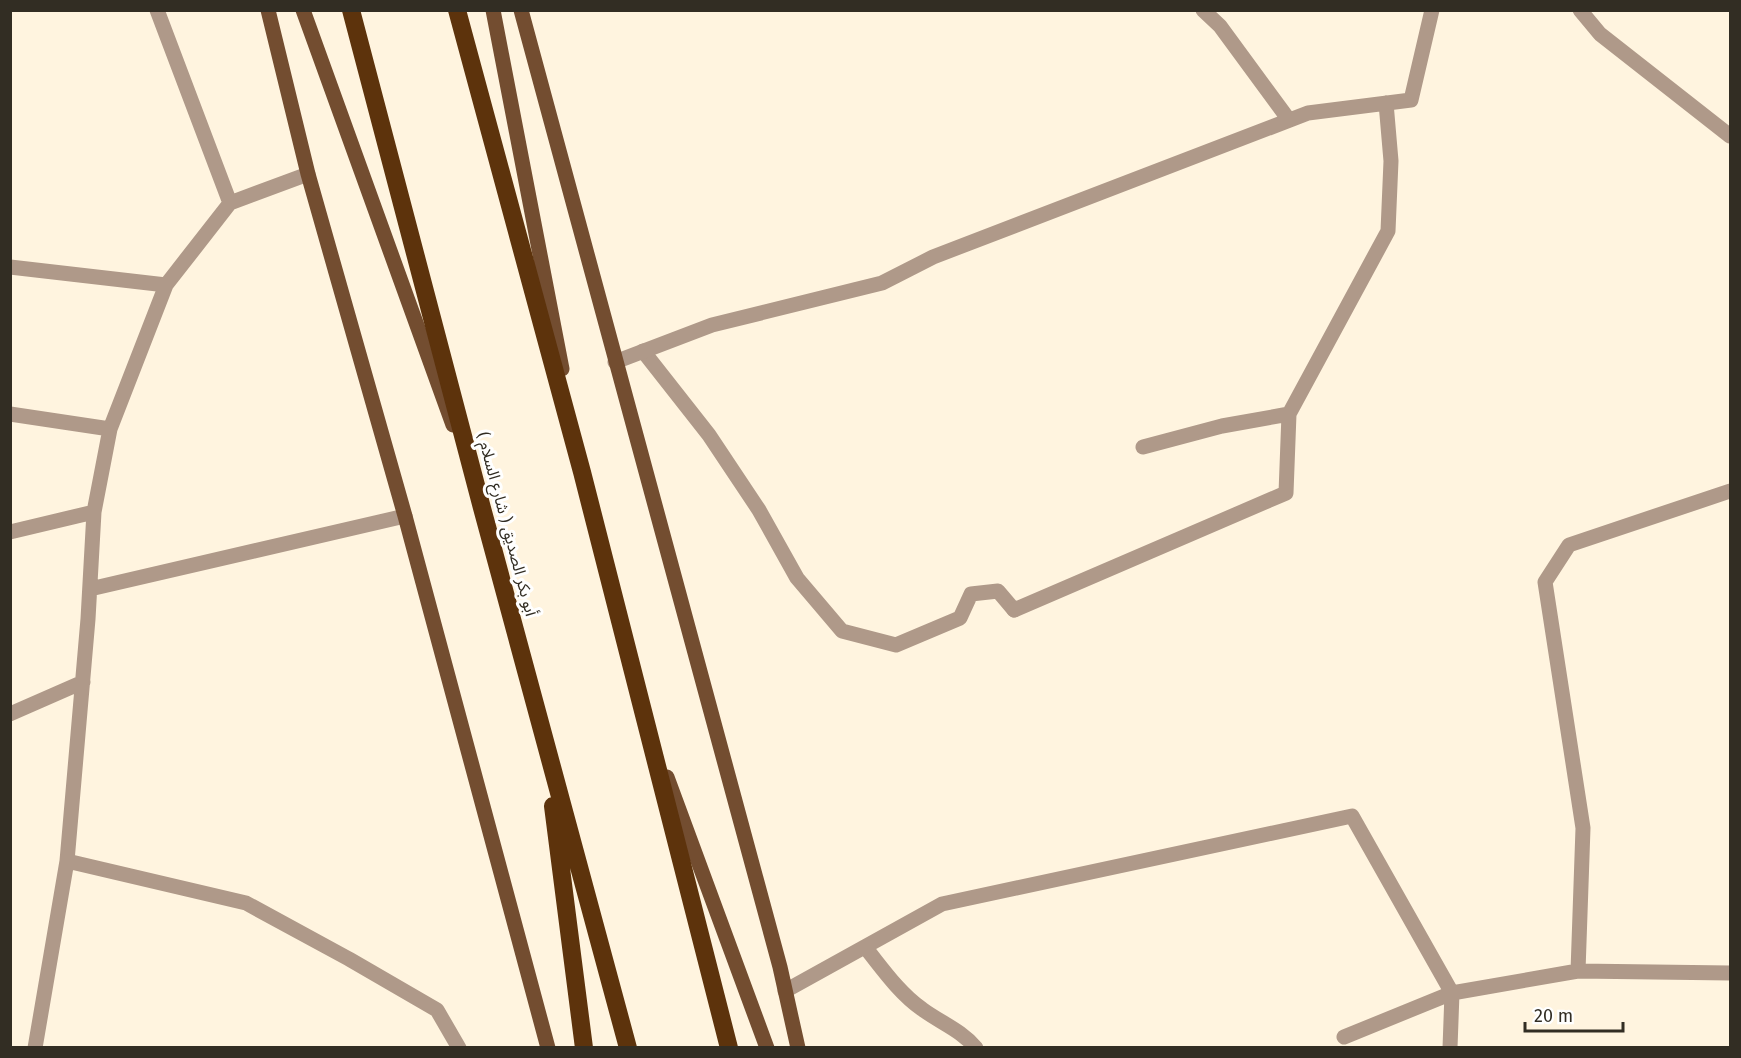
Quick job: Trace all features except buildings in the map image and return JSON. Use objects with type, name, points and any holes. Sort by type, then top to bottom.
[{"type":"highway","name":"( شارع السلام ) أبو بكر الصديق","points":[[351,10],[482,508],[628,1047]]},
{"type":"highway","points":[[457,10],[582,472],[729,1047]]},
{"type":"highway","points":[[544,739],[584,1047]]},
{"type":"main road","points":[[268,10],[308,174],[405,516],[548,1047]]},
{"type":"main road","points":[[303,10],[482,508]]},
{"type":"main road","points":[[493,10],[582,472]]},
{"type":"main road","points":[[521,10],[785,991],[798,1047]]},
{"type":"main road","points":[[644,714],[767,1047]]},
{"type":"street","points":[[157,10],[230,203]]},
{"type":"street","points":[[1203,10],[1220,26],[1289,120]]},
{"type":"street","points":[[615,362],[712,325],[882,283],[933,257],[1308,112],[1411,100],[1432,10]]},
{"type":"street","points":[[1580,10],[1600,34],[1731,136]]},
{"type":"street","points":[[643,351],[709,435],[759,510],[797,578],[842,631],[896,645],[960,618],[971,594],[998,591],[1014,610],[1286,492],[1289,414],[1388,231],[1391,161],[1386,103]]},
{"type":"street","points":[[35,1047],[67,861],[83,682],[94,512],[110,429],[166,285],[230,203],[308,174]]},
{"type":"street","points":[[10,267],[166,285]]},
{"type":"street","points":[[10,414],[110,429]]},
{"type":"street","points":[[1143,447],[1222,426],[1289,414]]},
{"type":"street","points":[[1578,971],[1583,828],[1545,582],[1569,545],[1731,491]]},
{"type":"street","points":[[10,532],[94,512]]},
{"type":"street","points":[[90,589],[405,516]]},
{"type":"street","points":[[10,714],[83,682]]},
{"type":"street","points":[[785,991],[942,904],[1352,816],[1452,993],[1450,1047]]},
{"type":"street","points":[[67,861],[246,903],[437,1010],[459,1047]]},
{"type":"street","points":[[865,947],[899,988],[921,1009],[956,1030],[976,1047]]},
{"type":"street","points":[[1344,1037],[1452,993],[1578,971],[1731,973]]}]
